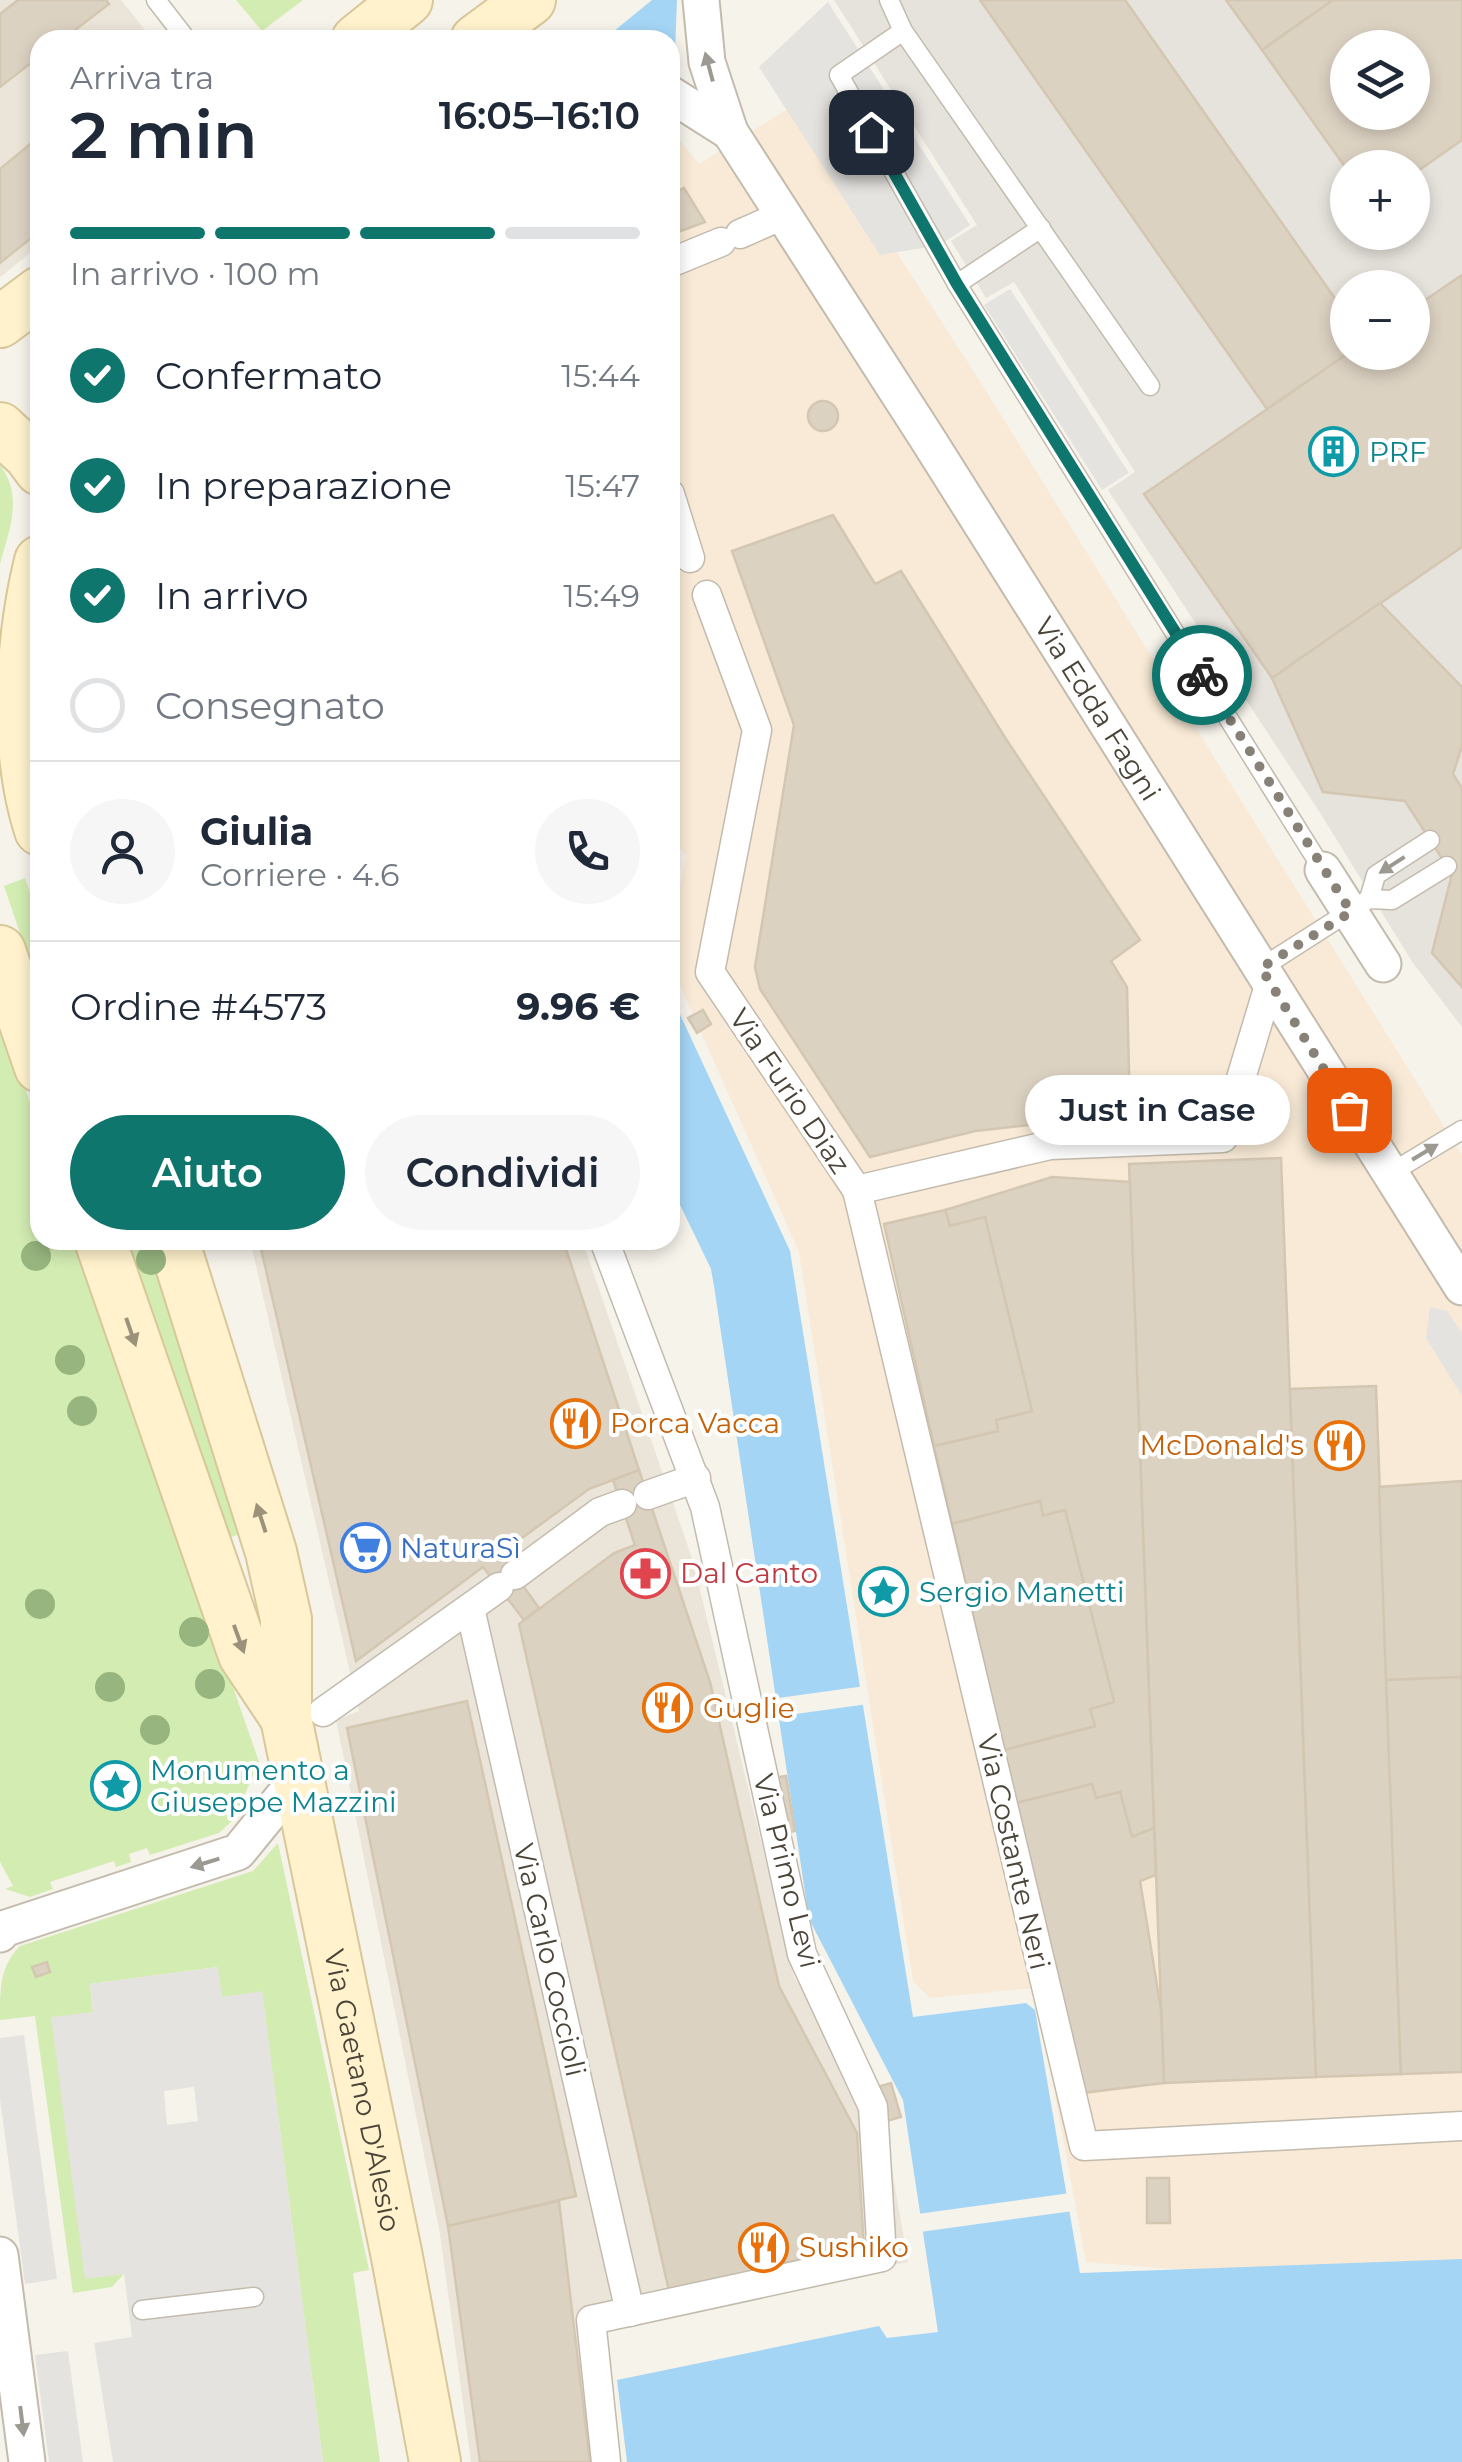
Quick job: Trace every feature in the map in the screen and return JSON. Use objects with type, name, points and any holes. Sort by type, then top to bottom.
[{"type":"main road","points":[[368,30],[406,0]]},
{"type":"main road","points":[[490,30],[530,0]]},
{"type":"main road","points":[[0,322],[30,300]]},
{"type":"main road","points":[[0,428],[30,456]]},
{"type":"main road","points":[[30,623],[22,673],[22,742],[30,791]]},
{"type":"main road","points":[[0,951],[30,1038]]},
{"type":"main road","name":"Via Gaetano D'Alesio","points":[[103,1250],[244,1655],[304,1714]]},
{"type":"main road","name":"Via Gaetano D'Alesio","points":[[176,1250],[271,1552],[286,1620],[304,1714],[300,1776],[398,2257],[435,2462]]},
{"type":"street","name":"Via Edda Fagni","points":[[700,0],[707,62],[730,132],[1462,1286]]},
{"type":"street","name":"Via Edda Fagni","points":[[680,100],[730,132]]},
{"type":"street","points":[[680,259],[783,216]]},
{"type":"street","points":[[680,526],[690,558]]},
{"type":"street","name":"Via Furio Diaz","points":[[706,596],[757,730],[710,972],[857,1190],[1050,1145],[1224,1138],[1266,975]]},
{"type":"street","points":[[1324,870],[1360,905],[1383,964]]},
{"type":"street","name":"Via Costante Neri","points":[[857,1190],[1084,2146],[1462,2126]]},
{"type":"street","name":"Via Primo Levi","points":[[608,1250],[696,1478],[802,1954],[872,2107],[882,2257],[630,2312]]},
{"type":"street","points":[[304,1714],[470,1608],[600,1512],[696,1478]]},
{"type":"street","name":"Via Carlo Coccioli","points":[[470,1608],[630,2312]]},
{"type":"street","points":[[1,1928],[238,1852],[300,1776]]},
{"type":"street","points":[[0,2255],[6,2351],[27,2462]]},
{"type":"street","points":[[606,2462],[590,2320],[630,2312]]},
{"type":"lane","points":[[156,0],[179,30]]},
{"type":"lane","points":[[889,0],[903,32],[1150,386]]},
{"type":"lane","points":[[903,32],[839,75],[957,284],[1324,870]]},
{"type":"lane","points":[[957,284],[1041,228]]},
{"type":"lane","points":[[1266,975],[1360,905],[1376,875],[1430,840]]},
{"type":"lane","points":[[1360,905],[1392,900],[1446,866]]},
{"type":"lane","points":[[1388,1174],[1462,1130]]},
{"type":"lane","points":[[142,2310],[254,2297]]},
{"type":"shaded area","points":[[0,0],[121,0],[145,30],[30,30],[30,253],[0,277]]},
{"type":"shaded area","points":[[834,0],[1462,0],[1462,1027],[1413,963],[1317,808],[1108,490],[1135,472],[1014,282],[986,298],[951,241],[977,225]]},
{"type":"shaded area","points":[[828,2],[970,225],[940,245],[880,255],[759,67]]},
{"type":"shaded area","points":[[799,102],[978,378],[1462,1155],[1462,2259],[1186,2270],[1086,2262],[1035,1988],[930,1998],[913,1981],[799,1252],[680,985],[680,886],[686,856],[680,848],[680,140],[699,164]]},
{"type":"shaded area","points":[[1010,289],[1129,473],[1102,490],[984,305]]},
{"type":"shaded area","points":[[252,1250],[585,1250],[693,1561],[794,1977],[881,2107],[908,2262],[587,2333],[598,2462],[471,2462],[440,2234],[336,1720],[359,1711]]},
{"type":"shaded area","points":[[1430,1307],[1447,1311],[1462,1333],[1462,1396],[1426,1338]]},
{"type":"shaded area","points":[[218,1967],[222,1997],[262,1991],[323,2462],[113,2462],[94,2343],[132,2337],[124,2274],[85,2279],[51,2017],[93,2012],[90,1984]],"holes":[[[194,2087],[198,2121],[167,2125],[164,2091]]]},
{"type":"shaded area","points":[[24,2035],[57,2279],[25,2284],[0,2099],[0,2038]]},
{"type":"shaded area","points":[[68,2351],[83,2462],[49,2462],[35,2355]]},
{"type":"green space","points":[[236,0],[303,0],[263,30]]},
{"type":"green space","points":[[0,465],[13,501],[0,564]]},
{"type":"green space","points":[[25,878],[30,893],[30,963],[4,886]]},
{"type":"green space","points":[[0,1015],[30,1102],[30,1250],[81,1250],[259,1762],[234,1819],[219,1833],[150,1855],[147,1848],[129,1854],[131,1862],[116,1867],[114,1861],[50,1882],[53,1889],[30,1897],[5,1889],[13,1886],[0,1862]]},
{"type":"green space","points":[[130,1250],[154,1250],[248,1531],[231,1537]]},
{"type":"green space","points":[[278,1843],[369,2270],[353,2273],[380,2462],[323,2462],[262,1992],[222,1997],[217,1967],[90,1984],[93,2012],[86,2278],[124,2274],[112,2287],[73,2293],[35,2016],[0,2020],[2,1978],[8,1961],[20,1946],[253,1871]]},
{"type":"water","points":[[652,0],[677,0],[676,30],[615,30]]},
{"type":"water","points":[[680,1014],[790,1251],[913,2017],[1026,2003],[1035,2010],[1080,2273],[1462,2259],[1462,2462],[627,2462],[617,2380],[879,2326],[887,2338],[938,2332],[903,2100],[809,1919],[711,1269],[680,1205]]},
{"type":"pier","points":[[865,1686],[868,1704],[774,1717],[771,1699]]},
{"type":"pier","points":[[1070,2193],[1073,2211],[920,2232],[917,2214]]},
{"type":"building","points":[[18,0],[106,0],[109,4],[75,30],[30,30],[30,64],[0,87],[0,14]]},
{"type":"building","points":[[980,0],[1125,0],[1330,291],[1330,366],[1267,409]]},
{"type":"building","points":[[1226,0],[1333,0],[1262,50]]},
{"type":"building","points":[[1333,0],[1462,0],[1462,140],[1430,162],[1430,150],[1333,150],[1262,50]]},
{"type":"building","points":[[30,144],[30,239],[0,263],[0,169]]},
{"type":"building","points":[[684,188],[705,222],[681,231],[680,229],[680,190]]},
{"type":"building","name":"PRF","points":[[1462,275],[1462,547],[1272,678],[1144,494],[1330,366],[1330,370],[1430,370],[1430,297]]},
{"type":"building","points":[[823,401],[834,405],[838,416],[834,427],[823,431],[812,427],[808,416],[812,405]]},
{"type":"building","points":[[833,515],[875,584],[901,571],[1006,739],[1140,940],[1111,961],[1127,987],[1130,1114],[975,1131],[870,1157],[760,989],[755,967],[794,725],[732,551]]},
{"type":"building","points":[[1380,603],[1462,687],[1462,746],[1453,774],[1462,788],[1462,987],[1432,953],[1452,874],[1405,801],[1323,792],[1272,678]]},
{"type":"building","points":[[703,1010],[711,1024],[697,1033],[688,1018]]},
{"type":"building","points":[[1281,1158],[1316,2077],[1164,2083],[1129,1164]]},
{"type":"building","points":[[1052,1177],[1130,1182],[1154,1828],[1132,1837],[1120,1792],[1096,1798],[1092,1784],[1016,1803],[1004,1750],[1095,1726],[1090,1709],[1114,1702],[1065,1510],[1043,1516],[1040,1501],[952,1524],[934,1446],[998,1431],[996,1420],[1032,1411],[985,1217],[950,1226],[945,1210]]},
{"type":"building","points":[[945,1210],[950,1226],[985,1217],[1032,1411],[996,1420],[998,1431],[934,1446],[884,1224]]},
{"type":"building","points":[[261,1250],[566,1250],[639,1470],[589,1489],[500,1554],[539,1608],[524,1620],[483,1567],[356,1661]]},
{"type":"building","points":[[1376,1386],[1401,2074],[1316,2077],[1290,1389]]},
{"type":"building","points":[[639,1470],[710,1682],[779,1986],[857,2133],[864,2249],[671,2300],[519,1624],[614,1553],[635,1545],[613,1480]]},
{"type":"building","points":[[1462,1481],[1462,1677],[1386,1680],[1379,1487]]},
{"type":"building","points":[[1040,1501],[1043,1516],[1065,1510],[1114,1702],[1090,1709],[1095,1726],[1004,1750],[952,1524]]},
{"type":"building","points":[[1462,1677],[1462,2072],[1401,2074],[1386,1680]]},
{"type":"building","points":[[467,1701],[576,2196],[448,2226],[347,1728]]},
{"type":"building","points":[[786,1776],[795,1831],[781,1833],[772,1778]]},
{"type":"building","points":[[1092,1784],[1096,1798],[1120,1792],[1132,1837],[1154,1828],[1156,1875],[1140,1881],[1161,2010],[1164,2083],[1082,2093],[1016,1803]]},
{"type":"building","points":[[47,1962],[50,1972],[36,1977],[32,1967]]},
{"type":"building","points":[[891,2083],[901,2117],[887,2121],[877,2087]]},
{"type":"building","points":[[1147,2178],[1169,2178],[1170,2223],[1147,2223]]},
{"type":"building","points":[[559,2201],[590,2462],[480,2462],[448,2226]]},
{"type":"way so far","points":[[1202,675],[1351,912],[1261,968],[1349,1110]]},
{"type":"place","name":"PRF","points":[[1334,452]]},
{"type":"place","name":"Just in Case","points":[[1349,1110]]},
{"type":"place","name":"Porca Vacca","points":[[575,1423]]},
{"type":"place","name":"McDonald's","points":[[1339,1445]]},
{"type":"place","name":"NaturaSì","points":[[365,1548]]},
{"type":"place","name":"Dal Canto","points":[[645,1573]]},
{"type":"place","name":"Sergio Manetti","points":[[884,1592]]},
{"type":"place","name":"Guglie","points":[[668,1708]]},
{"type":"place","name":"Monumento a Giuseppe Mazzini","points":[[115,1786]]},
{"type":"place","name":"Sushiko","points":[[764,2247]]},
{"type":"route","points":[[871,132],[957,284],[1202,675]]}]
